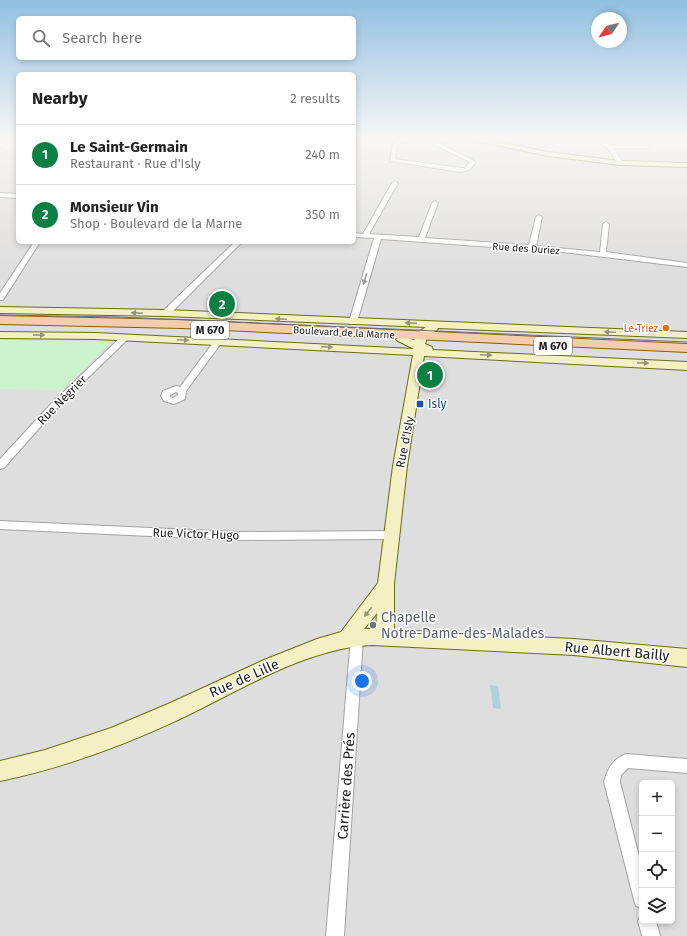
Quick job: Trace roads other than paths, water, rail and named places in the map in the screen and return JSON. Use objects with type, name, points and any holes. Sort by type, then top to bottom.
[{"type":"main road","name":"Boulevard de la Marne","points":[[0,310],[166,314],[436,324],[685,339]]},
{"type":"main road","name":"Boulevard de la Marne","points":[[0,320],[182,324],[420,344],[685,339]]},
{"type":"main road","name":"Boulevard de la Marne","points":[[0,324],[96,326],[402,339],[466,354],[687,366]]},
{"type":"main road","points":[[420,344],[428,330],[438,327],[478,327]]},
{"type":"main road","name":"Boulevard de la Marne","points":[[0,334],[218,342],[420,344],[687,352]]},
{"type":"main road","name":"Rue d'Isly","points":[[386,638],[386,584],[400,466],[412,402],[420,344]]},
{"type":"main road","points":[[671,364],[687,362]]},
{"type":"main road","name":"Rue d'Isly","points":[[352,638],[386,584]]},
{"type":"main road","name":"Rue de Lille","points":[[0,771],[42,762],[106,740],[153,721],[267,667],[308,650],[352,638],[386,638],[498,644]]},
{"type":"main road","name":"Rue Albert Bailly","points":[[498,644],[574,647],[687,658]]},
{"type":"street","points":[[365,236],[395,183]]},
{"type":"street","points":[[0,195],[16,196]]},
{"type":"street","points":[[421,240],[435,203]]},
{"type":"street","points":[[532,248],[539,217]]},
{"type":"street","points":[[603,254],[606,224]]},
{"type":"street","name":"Rue des Duriez","points":[[356,235],[377,239],[421,240],[603,254],[687,265]]},
{"type":"street","points":[[352,322],[377,239]]},
{"type":"street","points":[[0,298],[36,244]]},
{"type":"street","points":[[166,314],[194,284],[236,244]]},
{"type":"street","name":"Rue Négrier","points":[[0,466],[54,406],[126,338]]},
{"type":"street","points":[[181,390],[187,385],[218,342]]},
{"type":"street","name":"Rue Victor Hugo","points":[[0,525],[243,536],[392,535]]},
{"type":"street","name":"Carrière des Prés","points":[[335,936],[352,638]]},
{"type":"street","points":[[639,888],[612,782],[613,774],[618,766],[626,761],[687,766]]},
{"type":"street","points":[[648,924],[651,936]]},
{"type":"water","points":[[490,685],[498,686],[501,709],[493,708]]},
{"type":"tram line","points":[[0,315],[118,317],[687,342]]},
{"type":"place","name":"Monsieur Vin","points":[[222,304]]},
{"type":"place","name":"Le Triez","points":[[666,328]]},
{"type":"place","name":"Le Saint-Germain","points":[[430,375]]},
{"type":"place","name":"Isly","points":[[420,404]]},
{"type":"place","name":"Chapelle Notre-Dame-des-Malades","points":[[373,625]]}]
